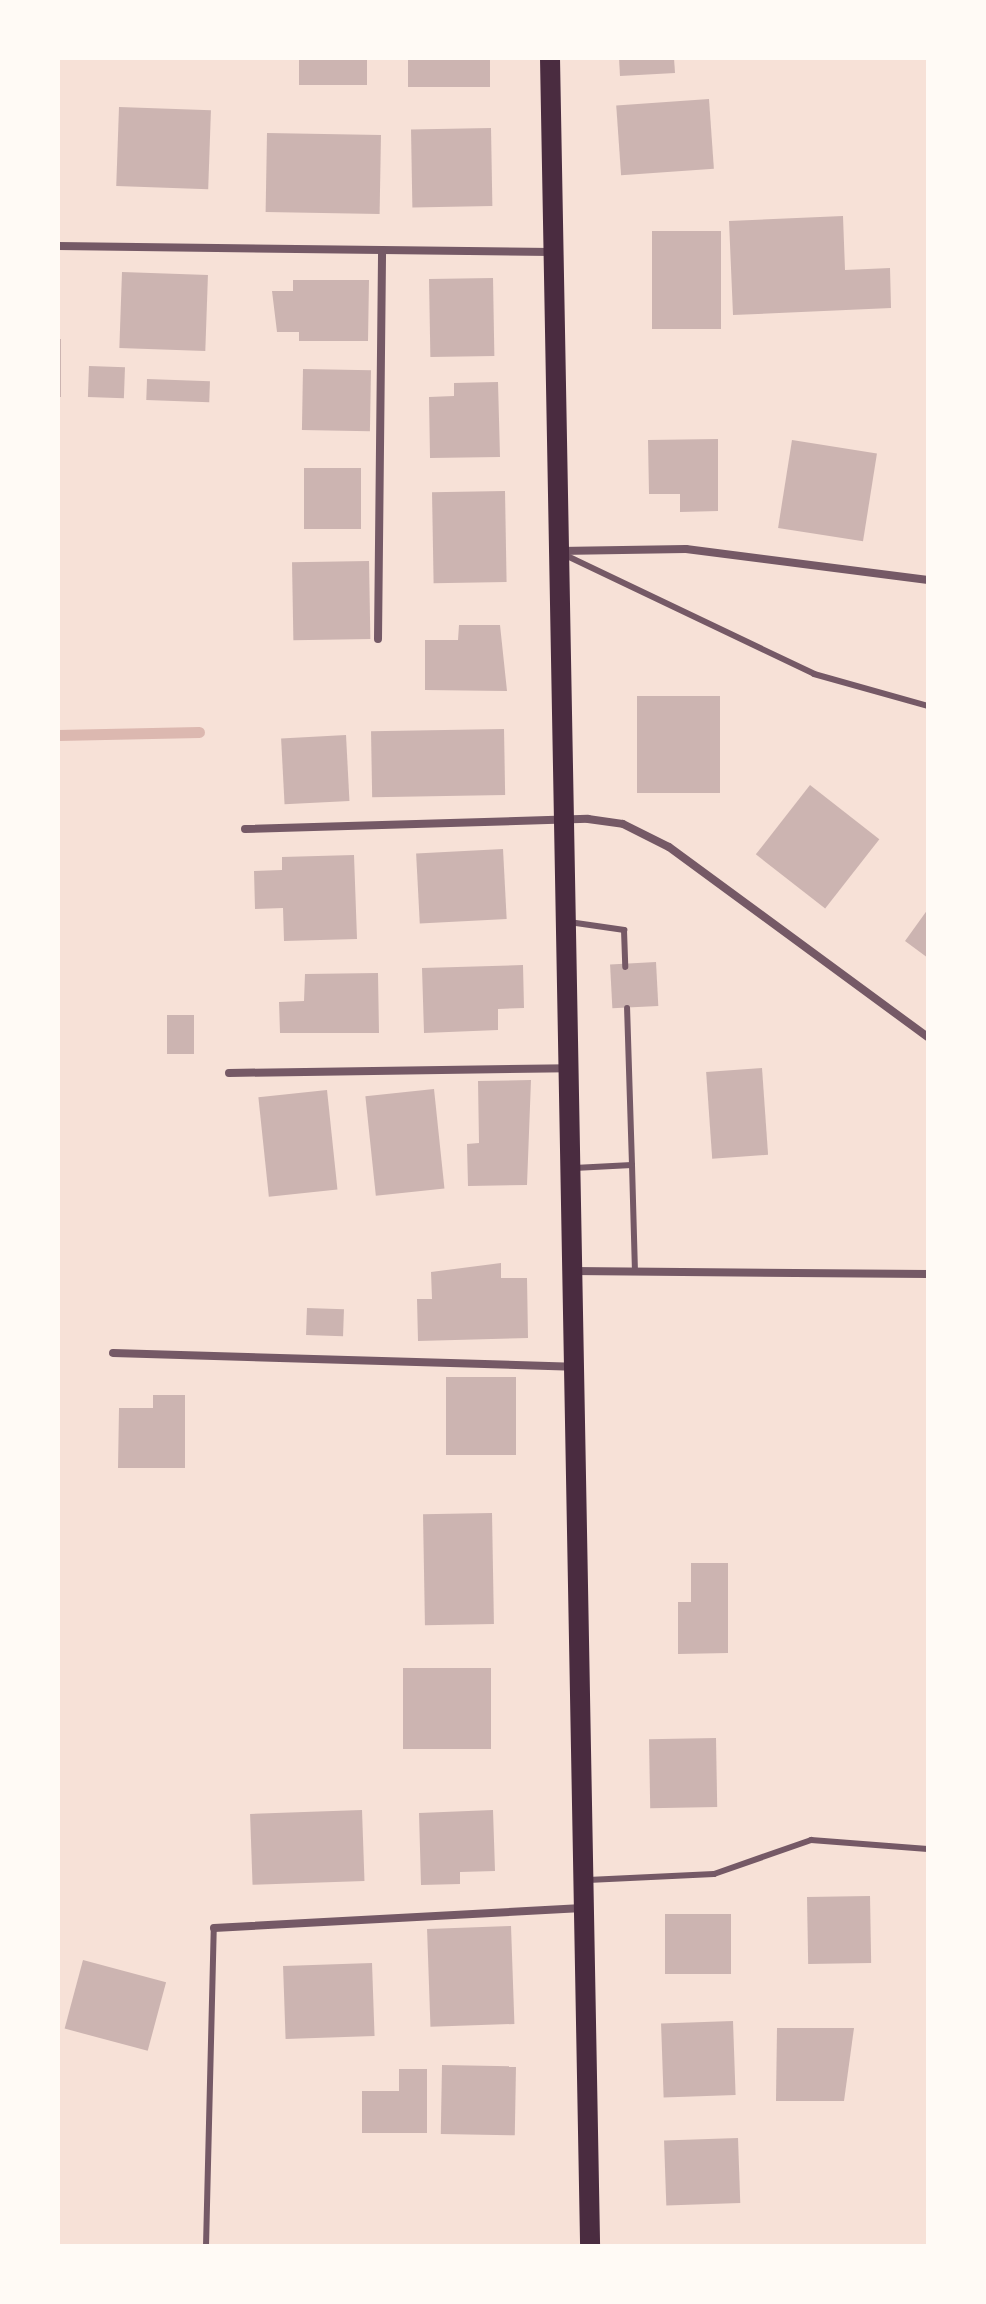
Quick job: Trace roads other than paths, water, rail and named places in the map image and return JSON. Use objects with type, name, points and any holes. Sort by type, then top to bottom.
[{"type":"main road","points":[[550,58],[590,2246]]},
{"type":"street","points":[[58,246],[553,252]]},
{"type":"street","points":[[378,639],[382,250]]},
{"type":"street","points":[[558,551],[686,549],[928,580]]},
{"type":"street","points":[[245,829],[613,821],[655,838],[928,1037]]},
{"type":"street","points":[[229,1073],[569,1068]]},
{"type":"street","points":[[572,1271],[928,1274]]},
{"type":"street","points":[[113,1353],[573,1367]]},
{"type":"street","points":[[214,1928],[583,1908]]},
{"type":"lane","points":[[558,551],[613,583],[814,674],[928,706]]},
{"type":"lane","points":[[566,921],[624,930],[625,967]]},
{"type":"lane","points":[[627,1008],[635,1271]]},
{"type":"lane","points":[[570,1168],[632,1165]]},
{"type":"lane","points":[[582,1880],[714,1874],[811,1840],[928,1849]]},
{"type":"lane","points":[[206,2246],[214,1928]]},
{"type":"waterway","points":[[58,735],[199,732]]}]
